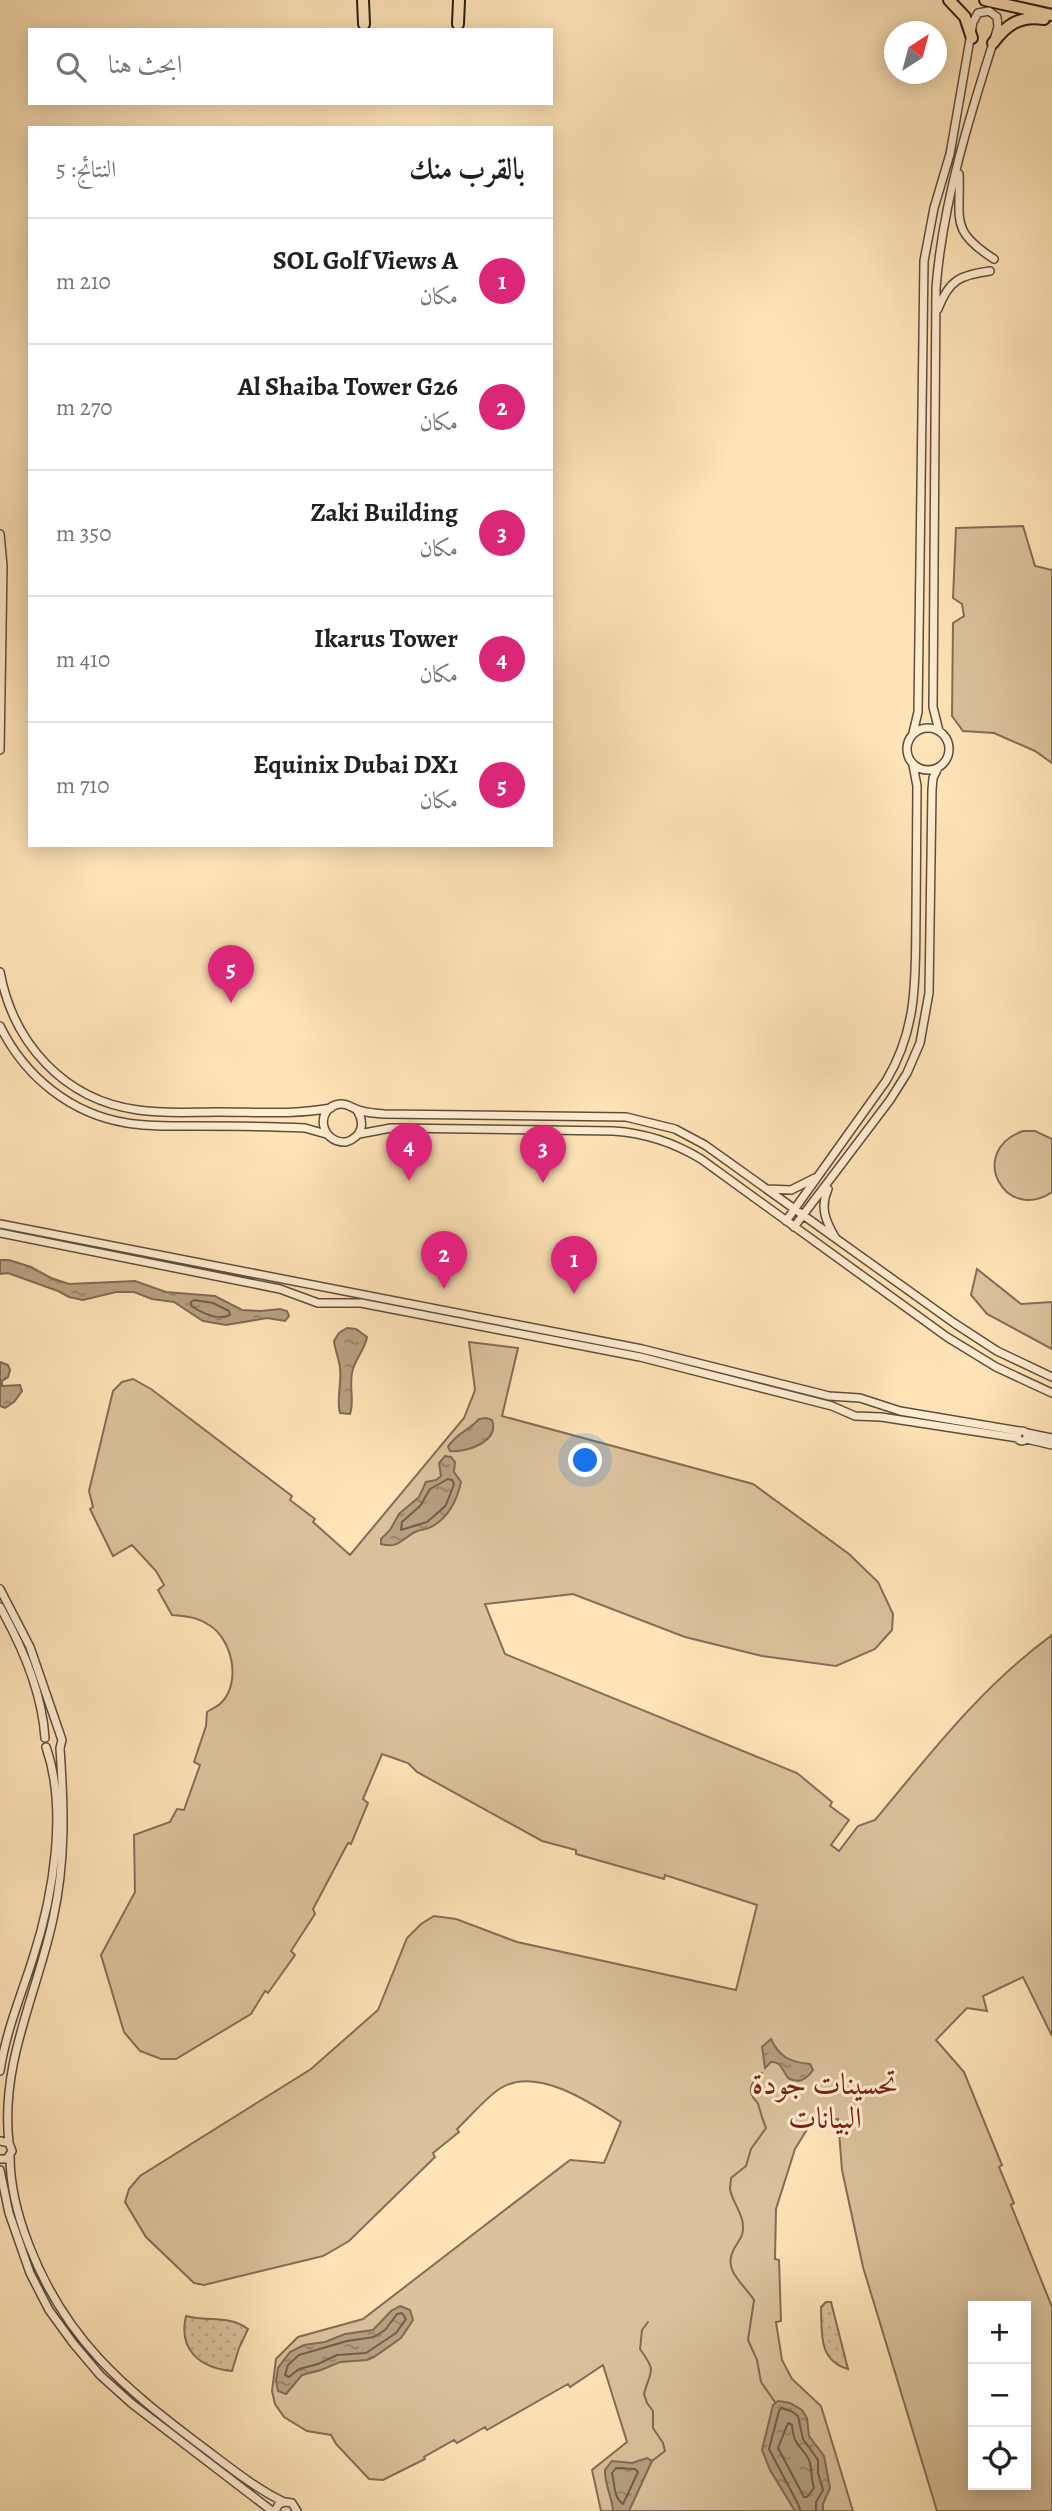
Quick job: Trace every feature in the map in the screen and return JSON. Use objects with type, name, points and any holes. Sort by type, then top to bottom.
[{"type":"highway","points":[[363,0],[364,24]]},
{"type":"highway","points":[[458,24],[459,0]]},
{"type":"highway","points":[[949,0],[965,17],[972,38]]},
{"type":"highway","points":[[985,0],[1052,18]]},
{"type":"highway","points":[[993,43],[1006,27],[1017,21],[1052,18]]},
{"type":"street","points":[[786,1221],[894,1069],[905,1043],[910,1002],[917,781],[906,746],[919,712],[923,275],[934,208],[947,165],[976,16],[982,11],[989,11],[997,17],[999,24],[971,113],[940,250],[936,316],[933,707],[939,731]]},
{"type":"street","points":[[958,165],[958,215],[961,229],[975,246],[994,259]]},
{"type":"street","points":[[936,316],[945,293],[955,282],[968,274],[990,271]]},
{"type":"street","points":[[0,534],[3,566],[0,750]]},
{"type":"street","points":[[794,1227],[899,1087],[914,1058],[923,1030],[929,993],[932,790],[938,768],[946,760],[949,748],[945,737],[939,731],[928,728],[913,733]]},
{"type":"street","points":[[913,765],[925,770],[938,768]]},
{"type":"street","points":[[0,972],[11,1014],[32,1050],[59,1077],[98,1100],[125,1108],[153,1111],[299,1112],[346,1104],[356,1109],[384,1114],[595,1111],[642,1119],[675,1129],[705,1145],[975,1338],[1052,1377]]},
{"type":"street","points":[[1,1028],[26,1066],[49,1089],[76,1106],[104,1118],[153,1126],[305,1128],[341,1143],[351,1141],[359,1133],[362,1121],[356,1109]]},
{"type":"street","points":[[0,1040],[1,1028]]},
{"type":"street","points":[[327,1135],[323,1126],[324,1118],[332,1107]]},
{"type":"street","points":[[359,1133],[391,1128],[613,1135],[653,1137],[678,1146],[701,1159],[981,1364],[1034,1390],[1052,1392]]},
{"type":"street","points":[[766,1189],[796,1189],[819,1176]]},
{"type":"street","points":[[832,1179],[825,1195],[823,1209],[827,1223],[837,1240]]},
{"type":"street","points":[[0,1224],[642,1349],[829,1396],[856,1398],[900,1411],[1023,1435],[1052,1445]]},
{"type":"street","points":[[0,1233],[267,1286],[317,1303],[369,1304],[640,1357],[836,1407],[855,1416],[888,1417],[1052,1438]]},
{"type":"street","points":[[0,1589],[30,1647],[62,1740],[60,1748],[65,1806],[61,1878],[49,1938],[24,2011],[12,2058],[6,2110],[12,2151],[10,2156],[14,2195],[24,2232],[50,2293],[74,2330],[103,2365],[135,2395],[253,2484],[284,2502],[292,2503],[297,2511]]},
{"type":"street","points":[[0,1607],[27,1666],[42,1712],[56,1806],[52,1879],[41,1929],[7,2034],[0,2071]]},
{"type":"street","points":[[46,1743],[53,1733],[59,1736]]},
{"type":"street","points":[[46,1743],[51,1751],[60,1748]]},
{"type":"street","points":[[0,2141],[9,2143]]},
{"type":"street","points":[[0,2159],[10,2156]]},
{"type":"street","points":[[0,2170],[9,2213],[30,2273],[49,2309],[100,2375],[131,2403],[274,2511],[284,2502]]},
{"type":"shaded area","points":[[1023,526],[1035,566],[1052,570],[1052,763],[1035,751],[994,733],[963,731],[952,716],[953,623],[964,616],[962,604],[953,598],[956,528]]},
{"type":"shaded area","points":[[1023,1131],[1035,1131],[1052,1139],[1052,1192],[1035,1199],[1020,1199],[1007,1192],[998,1181],[995,1168],[997,1153],[1006,1141]]},
{"type":"shaded area","points":[[977,1269],[1021,1304],[1052,1302],[1052,1349],[987,1314],[971,1295]]},
{"type":"shaded area","points":[[469,1342],[518,1348],[502,1416],[753,1484],[849,1554],[878,1582],[893,1614],[892,1630],[875,1649],[836,1666],[762,1656],[685,1637],[573,1594],[485,1604],[505,1654],[797,1773],[832,1802],[830,1806],[849,1820],[831,1845],[839,1851],[858,1826],[875,1820],[980,1699],[1052,1635],[1052,2036],[1023,1977],[983,1996],[987,2011],[967,2008],[936,2040],[964,2072],[1002,2165],[999,2167],[1014,2203],[1011,2205],[1052,2307],[1052,2511],[937,2511],[863,2267],[842,2170],[838,2119],[811,2123],[795,2149],[776,2209],[775,2259],[779,2260],[781,2321],[776,2322],[782,2360],[792,2379],[821,2406],[853,2511],[601,2511],[592,2470],[627,2442],[603,2365],[570,2387],[568,2384],[487,2430],[485,2427],[457,2443],[454,2440],[424,2457],[425,2459],[383,2480],[369,2479],[331,2435],[307,2431],[284,2417],[275,2404],[272,2391],[276,2359],[298,2337],[363,2319],[570,2160],[604,2163],[621,2122],[563,2090],[531,2081],[515,2082],[495,2092],[457,2129],[459,2132],[433,2153],[435,2157],[349,2241],[323,2256],[204,2285],[194,2283],[146,2237],[125,2202],[129,2189],[140,2176],[311,2069],[378,2010],[407,1938],[434,1916],[456,1919],[517,1942],[736,1990],[757,1905],[665,1875],[664,1879],[576,1854],[576,1850],[542,1841],[417,1772],[408,1763],[382,1754],[363,1799],[368,1803],[351,1844],[348,1843],[313,1909],[315,1914],[291,1951],[295,1955],[268,1993],[265,1991],[251,2014],[176,2059],[161,2059],[140,2051],[124,2032],[101,1955],[135,1892],[134,1835],[170,1822],[177,1809],[184,1810],[200,1765],[194,1762],[206,1726],[207,1712],[227,1694],[231,1684],[232,1661],[224,1640],[209,1625],[186,1616],[172,1615],[158,1590],[164,1585],[156,1571],[132,1545],[113,1556],[90,1509],[93,1507],[89,1491],[113,1391],[122,1382],[133,1379],[151,1389],[292,1496],[290,1500],[315,1519],[313,1522],[350,1555],[464,1418],[475,1390]]},
{"type":"shaded area","points":[[826,2302],[831,2302],[848,2369],[831,2359],[824,2345],[821,2307]]},
{"type":"shaded area","points":[[186,2316],[226,2320],[248,2329],[232,2371],[210,2366],[194,2355],[185,2339]]},
{"type":"water","points":[[0,1260],[31,1267],[69,1284],[135,1281],[166,1292],[215,1296],[242,1310],[280,1309],[287,1311],[289,1316],[285,1321],[267,1318],[226,1325],[203,1321],[174,1302],[152,1299],[134,1292],[116,1292],[83,1300],[8,1273],[0,1274]]},
{"type":"water","points":[[347,1328],[356,1329],[367,1337],[354,1365],[350,1414],[340,1413],[340,1368],[334,1341],[339,1333]]},
{"type":"water","points":[[0,1362],[8,1365],[10,1370],[8,1377],[2,1381],[2,1386],[20,1385],[22,1391],[14,1402],[5,1408],[0,1406]]},
{"type":"water","points":[[479,1419],[492,1420],[493,1428],[486,1440],[472,1448],[450,1451],[448,1447],[455,1439]]},
{"type":"water","points":[[445,1456],[451,1457],[455,1462],[454,1472],[461,1482],[447,1514],[431,1527],[415,1532],[396,1544],[381,1544],[381,1539],[399,1514],[419,1497],[426,1482],[441,1476],[439,1463]]},
{"type":"water","points":[[771,2039],[786,2057],[810,2064],[813,2070],[808,2076],[799,2081],[792,2080],[774,2062],[765,2068],[762,2047]]},
{"type":"water","points":[[400,2306],[410,2310],[413,2320],[401,2338],[374,2357],[340,2362],[302,2375],[286,2394],[278,2391],[278,2368],[290,2352],[304,2345],[325,2342],[345,2334],[373,2330],[391,2311]]},
{"type":"water","points":[[778,2401],[790,2403],[802,2410],[807,2418],[809,2436],[824,2456],[830,2488],[823,2511],[795,2511],[770,2470],[762,2450],[773,2405]]},
{"type":"water","points":[[647,2458],[652,2461],[629,2511],[613,2511],[605,2470],[612,2461],[632,2463]]},
{"type":"waterway","points":[[762,2073],[751,2090],[766,2128],[751,2149],[746,2166],[731,2178],[730,2189],[743,2221],[743,2230],[733,2251],[731,2265],[736,2277],[754,2300],[748,2340],[757,2360],[761,2382],[775,2402]]},
{"type":"waterway","points":[[648,2322],[642,2330],[640,2349],[651,2367],[644,2394],[653,2411],[653,2428],[665,2451],[652,2461]]},
{"type":"place","name":"Equinix Dubai DX1","points":[[231,1003]]},
{"type":"place","name":"Ikarus Tower","points":[[409,1181]]},
{"type":"place","name":"Zaki Building","points":[[543,1183]]},
{"type":"place","name":"Al Shaiba Tower G26","points":[[444,1289]]},
{"type":"place","name":"SOL Golf Views A","points":[[574,1294]]},
{"type":"district","name":"تحسينات جودة البيانات","points":[[825,2101]]}]
